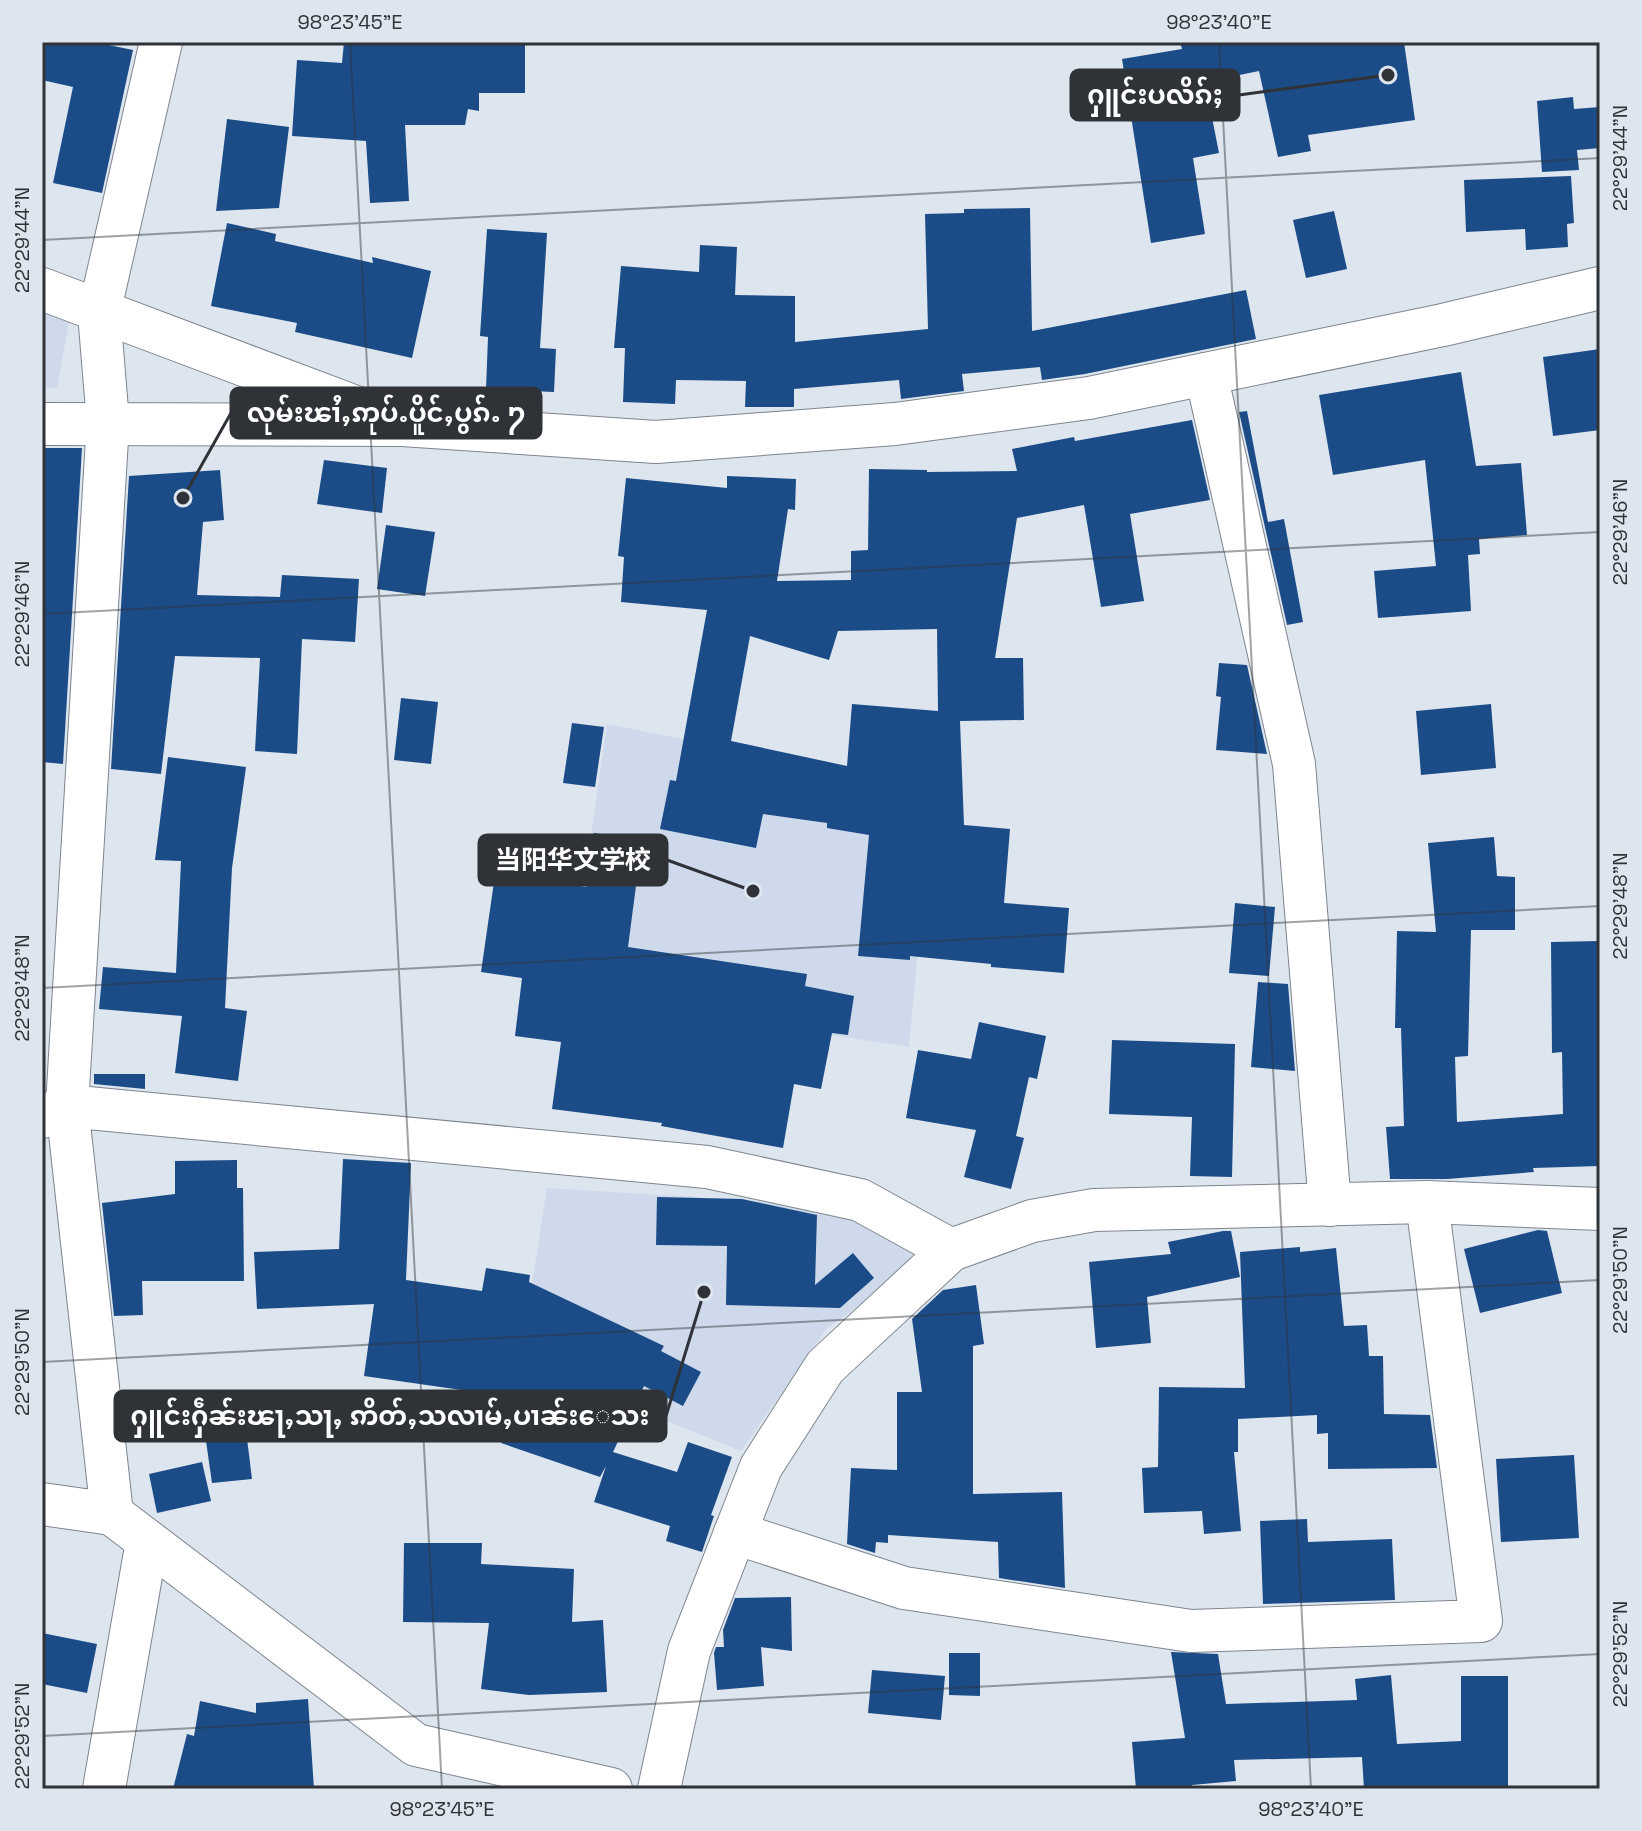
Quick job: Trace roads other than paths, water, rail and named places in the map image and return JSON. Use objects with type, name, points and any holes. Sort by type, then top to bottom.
[{"type":"street","points":[[112,1514],[54,1112],[108,422],[99,313],[161,42]]},
{"type":"street","points":[[42,424],[402,425],[656,442],[895,424],[1089,398],[1443,325],[1600,288]]},
{"type":"street","points":[[42,289],[402,425]]},
{"type":"street","points":[[1206,374],[1294,764],[1330,1205]]},
{"type":"street","points":[[54,1112],[707,1167],[860,1200],[951,1250]]},
{"type":"street","points":[[735,1533],[904,1588],[1191,1631],[1481,1621],[1427,1202]]},
{"type":"street","points":[[659,1789],[689,1651],[761,1467],[825,1367],[951,1250],[1032,1221],[1094,1210],[1427,1202],[1600,1209]]},
{"type":"street","points":[[42,1504],[112,1514],[416,1745],[611,1789]]},
{"type":"street","points":[[104,1789],[147,1541]]},
{"type":"place","name":"ႁူင်းပလိၵ်ႈ","points":[[1388,75]]},
{"type":"place","name":"လုမ်းၽၢႆႇဢုပ်ႉပိူင်ႇပွၵ်ႉ ႒","points":[[183,498]]},
{"type":"place","name":"当阳华文学校","points":[[753,891]]},
{"type":"place","name":"ႁူင်းႁဵၼ်းၽႃႇသႃႇ ဢိတ်ႇသလၢမ်ႇပၢၼ်းေသး","points":[[704,1292]]}]
